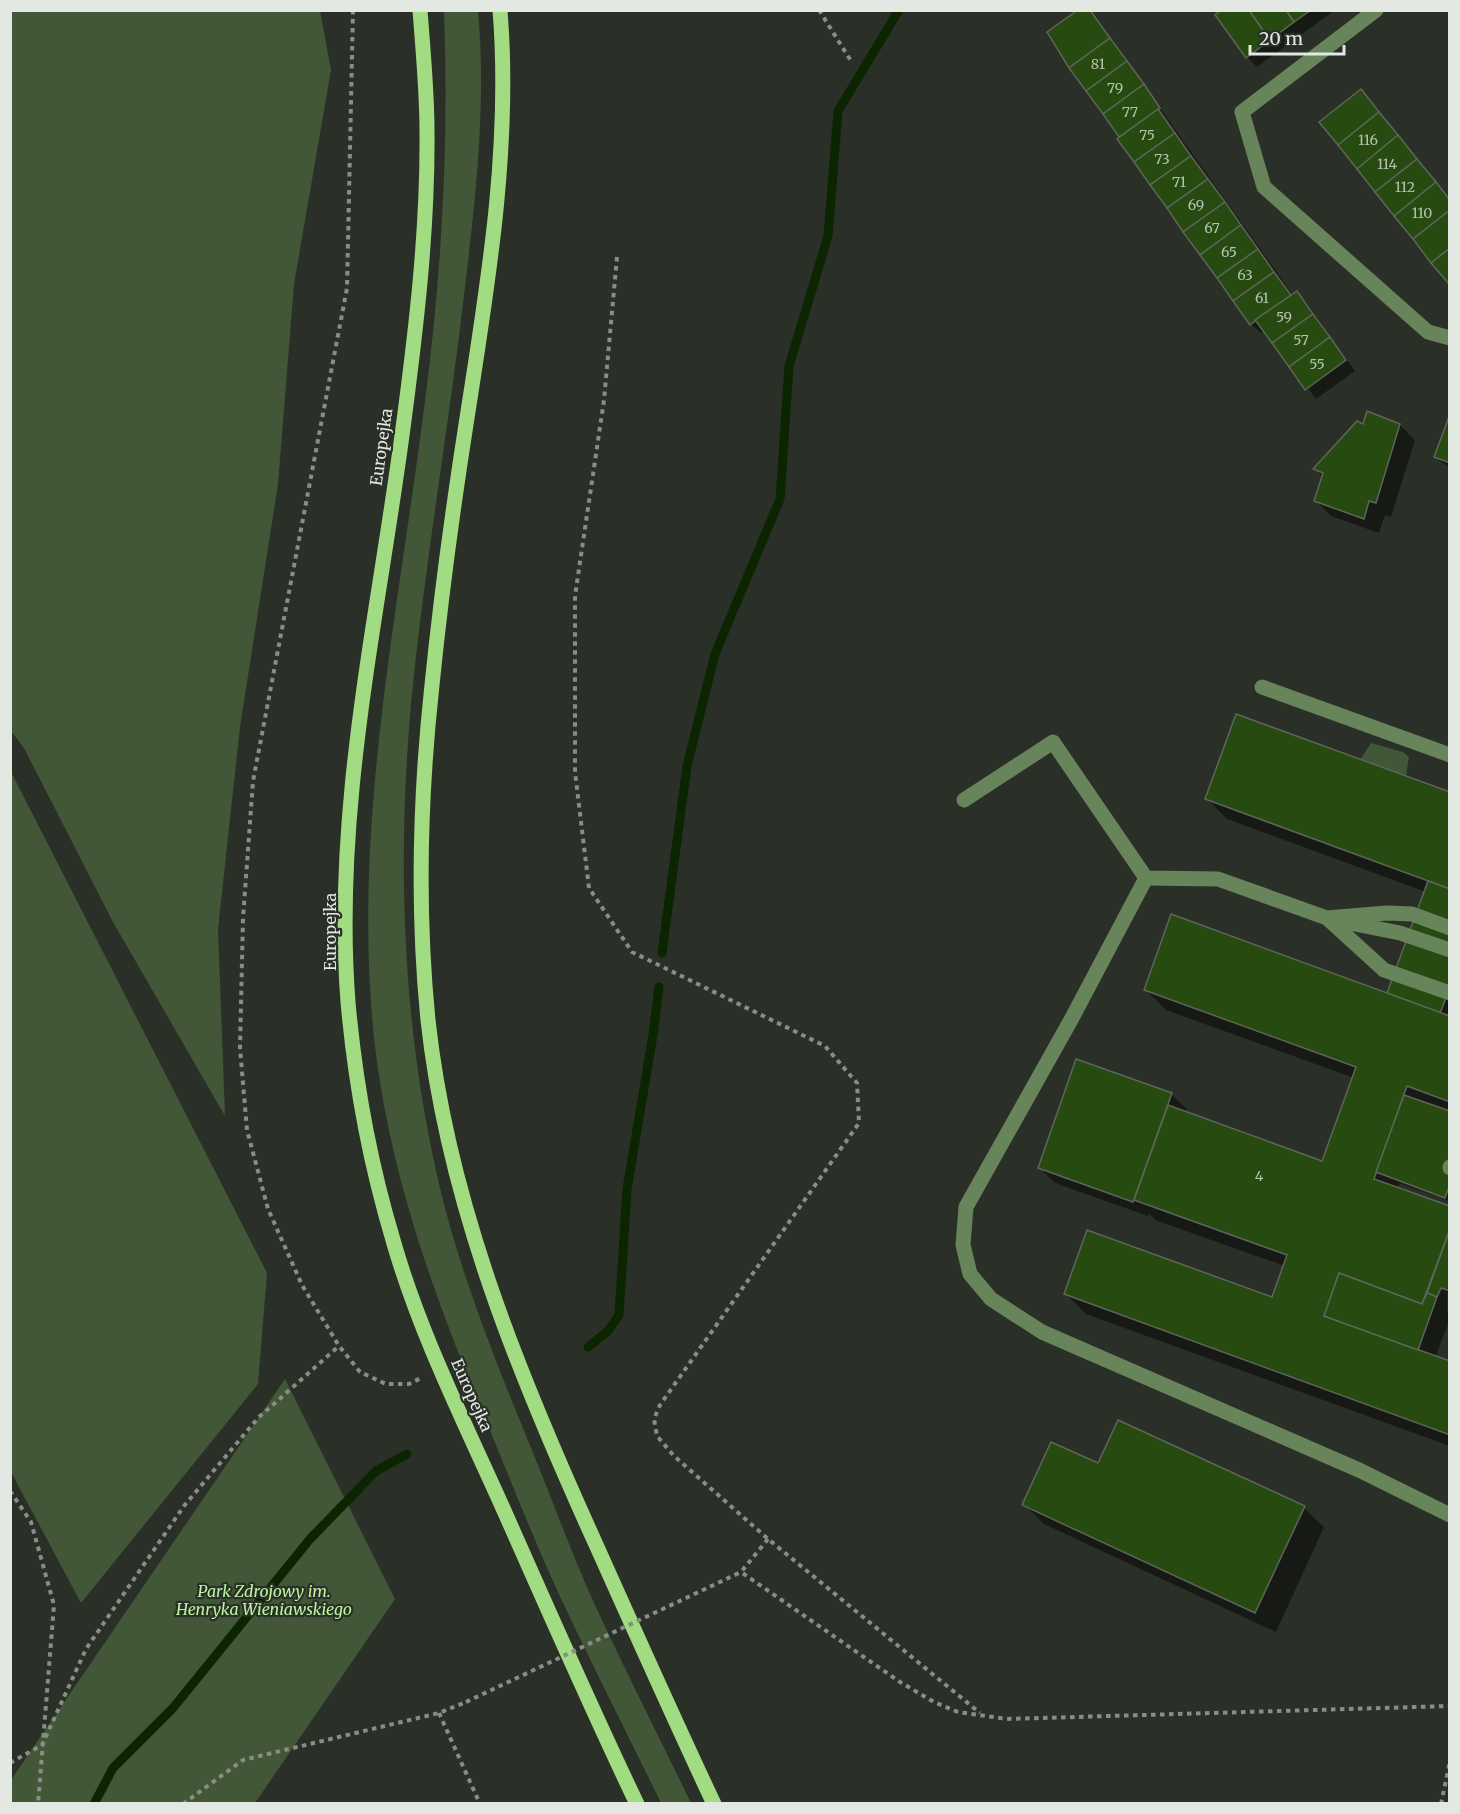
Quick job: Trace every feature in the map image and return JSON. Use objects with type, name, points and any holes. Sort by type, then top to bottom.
[{"type":"main road","name":"Europejka","points":[[420,10],[427,129],[425,231],[403,430],[376,593],[360,722],[347,902],[348,1000],[360,1092],[393,1240],[441,1370],[637,1803]]},
{"type":"main road","points":[[500,10],[502,130],[497,211],[449,545],[425,763],[422,875],[428,1022],[453,1157],[496,1306],[518,1366],[559,1463],[714,1803]]},
{"type":"street","points":[[1376,10],[1242,112],[1264,187],[1428,332],[1449,338]]},
{"type":"street","points":[[1262,687],[1449,754]]},
{"type":"street","points":[[964,800],[1053,742],[1146,878]]},
{"type":"street","points":[[1146,878],[1218,879],[1327,918],[1400,933],[1449,950]]},
{"type":"street","points":[[1146,878],[1072,1018],[966,1207],[963,1245],[969,1274],[991,1299],[1042,1332],[1359,1470],[1449,1515]]},
{"type":"street","points":[[1327,918],[1387,913],[1412,914],[1449,928]]},
{"type":"street","points":[[1327,918],[1384,970],[1449,993]]},
{"type":"path","points":[[353,10],[347,288],[253,782],[243,918],[240,1048],[247,1130],[268,1209],[302,1285],[339,1346],[360,1372],[386,1384],[409,1384],[441,1370]]},
{"type":"path","points":[[819,10],[851,61]]},
{"type":"path","points":[[616,257],[604,400],[575,596],[575,772],[589,888],[632,952],[825,1046],[857,1083],[859,1123],[660,1404],[654,1419],[657,1436],[674,1456],[768,1539],[980,1713]]},
{"type":"path","points":[[10,1763],[42,1745],[86,1649],[184,1506],[258,1418],[339,1346]]},
{"type":"path","points":[[10,1491],[31,1522],[54,1605],[38,1803]]},
{"type":"path","points":[[183,1803],[243,1760],[439,1713],[466,1702],[741,1572],[768,1539]]},
{"type":"path","points":[[741,1572],[917,1692],[958,1712],[980,1713],[1007,1719],[1449,1706]]},
{"type":"path","points":[[439,1713],[480,1803]]},
{"type":"path","points":[[1441,1803],[1449,1761]]},
{"type":"green space","points":[[10,11],[320,11],[331,70],[294,284],[278,484],[240,727],[218,929],[225,1116],[113,922],[24,748],[11,731]]},
{"type":"green space","points":[[444,11],[478,11],[481,108],[471,238],[417,650],[406,767],[404,895],[412,1023],[420,1087],[446,1212],[464,1272],[507,1390],[586,1584],[691,1803],[661,1803],[563,1603],[529,1526],[446,1321],[411,1218],[385,1112],[377,1058],[371,1003],[368,927],[370,851],[383,701],[415,476],[436,304],[445,157]]},
{"type":"green space","points":[[1371,743],[1403,752],[1409,757],[1406,776],[1360,760]]},
{"type":"green space","points":[[10,770],[267,1273],[258,1384],[81,1603],[11,1472]]},
{"type":"green space","name":"Park Zdrojowy im. Henryka Wieniawskiego","points":[[285,1379],[395,1599],[255,1803],[11,1803],[11,1780]]},
{"type":"building","points":[[1078,10],[1090,10],[1110,38],[1069,68],[1047,32]]},
{"type":"building","points":[[1221,10],[1249,10],[1270,40],[1246,58],[1215,15]]},
{"type":"building","points":[[1249,10],[1286,10],[1294,22],[1270,40]]},
{"type":"building","points":[[1286,10],[1311,10],[1294,22]]},
{"type":"building","points":[[1110,38],[1127,61],[1086,91],[1069,68]]},
{"type":"building","points":[[1127,61],[1144,84],[1103,114],[1086,91]]},
{"type":"building","points":[[1144,84],[1160,108],[1119,137],[1103,114]]},
{"type":"building","points":[[1361,89],[1379,112],[1338,145],[1319,122]]},
{"type":"building","points":[[1158,109],[1175,133],[1134,162],[1117,139]]},
{"type":"building","points":[[1379,112],[1398,135],[1357,169],[1338,145]]},
{"type":"building","points":[[1175,133],[1191,156],[1150,185],[1134,162]]},
{"type":"building","points":[[1398,135],[1417,159],[1375,192],[1357,169]]},
{"type":"building","points":[[1191,156],[1208,179],[1167,208],[1150,185]]},
{"type":"building","points":[[1417,159],[1436,182],[1394,216],[1375,192]]},
{"type":"building","points":[[1208,179],[1225,202],[1183,232],[1167,208]]},
{"type":"building","points":[[1436,182],[1450,200],[1450,210],[1413,239],[1394,216]]},
{"type":"building","points":[[1225,202],[1241,225],[1200,255],[1183,232]]},
{"type":"building","points":[[1450,210],[1450,248],[1431,263],[1413,239]]},
{"type":"building","points":[[1241,225],[1258,249],[1217,278],[1200,255]]},
{"type":"building","points":[[1450,248],[1450,285],[1431,263]]},
{"type":"building","points":[[1258,249],[1274,272],[1233,301],[1217,278]]},
{"type":"building","points":[[1274,272],[1291,295],[1250,325],[1233,301]]},
{"type":"building","points":[[1297,291],[1313,314],[1272,343],[1255,320]]},
{"type":"building","points":[[1313,314],[1330,337],[1289,367],[1272,343]]},
{"type":"building","points":[[1330,337],[1346,360],[1305,390],[1289,367]]},
{"type":"building","points":[[1367,411],[1400,424],[1376,503],[1369,501],[1364,519],[1314,501],[1323,473],[1313,469],[1357,421],[1363,424]]},
{"type":"building","points":[[1450,414],[1450,463],[1434,457]]},
{"type":"building","points":[[1236,714],[1450,792],[1450,889],[1205,799]]},
{"type":"building","points":[[1428,881],[1450,889],[1450,988],[1440,1013],[1387,993]]},
{"type":"building","points":[[1171,914],[1450,1016],[1450,1102],[1407,1086],[1374,1179],[1450,1206],[1450,1229],[1422,1304],[1339,1273],[1324,1316],[1450,1361],[1450,1435],[1064,1294],[1087,1230],[1272,1297],[1287,1255],[1134,1200],[1168,1105],[1322,1161],[1356,1067],[1144,990]]},
{"type":"building","points":[[1076,1059],[1172,1093],[1133,1202],[1038,1168]]},
{"type":"building","points":[[1404,1095],[1450,1111],[1450,1184],[1445,1198],[1376,1172]]},
{"type":"building","points":[[1450,1229],[1450,1291],[1441,1288],[1437,1297],[1427,1293]]},
{"type":"building","points":[[1339,1273],[1422,1304],[1427,1293],[1437,1297],[1418,1350],[1324,1316]]},
{"type":"building","points":[[1118,1420],[1305,1506],[1255,1613],[1022,1505],[1051,1442],[1098,1463]]},
{"type":"waterway","points":[[662,953],[687,766],[715,654],[780,499],[789,366],[828,236],[838,111],[899,10]]},
{"type":"waterway","points":[[588,1347],[608,1331],[619,1315],[627,1189],[659,987]]},
{"type":"waterway","points":[[94,1804],[113,1768],[173,1708],[310,1539],[376,1471],[407,1454]]}]
